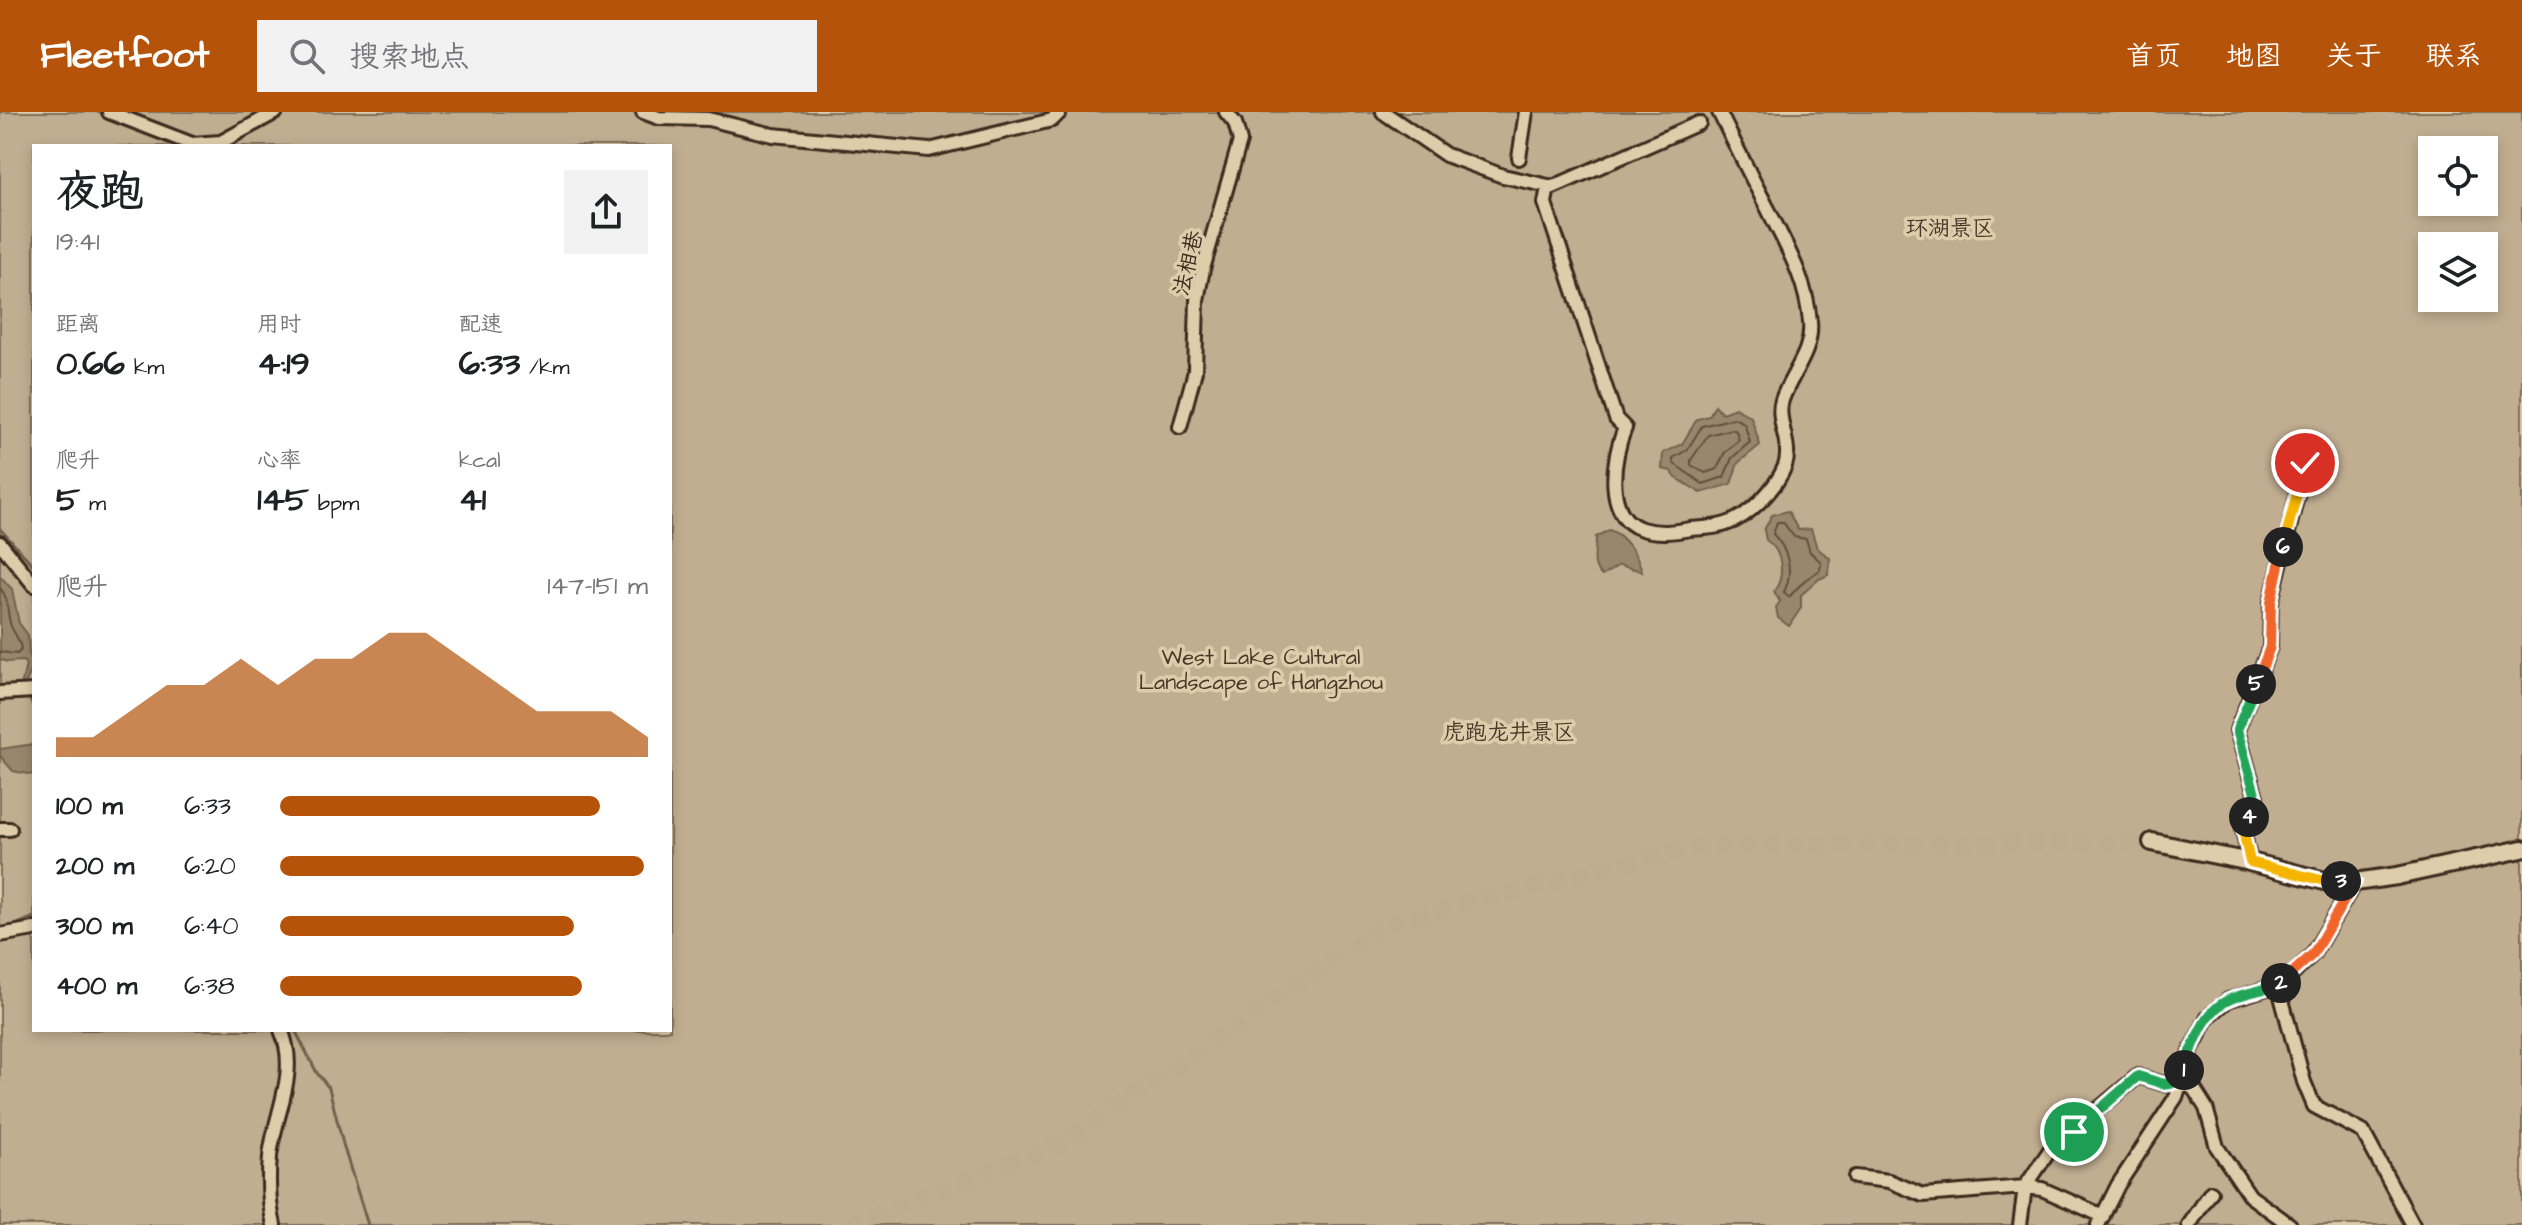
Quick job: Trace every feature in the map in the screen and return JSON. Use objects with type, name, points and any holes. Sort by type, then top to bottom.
[{"type":"main road","points":[[2152,842],[2325,881],[2355,882],[2522,849]]},
{"type":"street","points":[[109,112],[192,144],[221,142],[276,112]]},
{"type":"street","points":[[643,112],[659,118],[708,119],[773,135],[929,150],[1052,120],[1060,112]]},
{"type":"street","points":[[1383,112],[1446,155],[1503,176],[1548,187],[1699,123]]},
{"type":"street","points":[[1519,158],[1526,112]]},
{"type":"street","points":[[1548,187],[1545,203],[1616,419],[1625,428],[1614,479],[1618,507],[1628,521],[1640,529],[1663,533],[1727,524],[1753,509],[1785,467],[1788,452],[1780,403],[1804,358],[1810,325],[1801,275],[1719,112]]},
{"type":"street","name":"法相巷","points":[[1180,427],[1195,371],[1197,300],[1203,269],[1240,141],[1230,113]]},
{"type":"street","points":[[2250,862],[2243,830],[2256,797],[2237,730],[2270,647],[2271,602],[2305,463],[2319,459]]},
{"type":"street","points":[[0,543],[32,583]]},
{"type":"street","points":[[0,693],[32,691]]},
{"type":"street","points":[[1855,1177],[1889,1181],[1923,1195],[2025,1187],[2042,1189],[2101,1221],[2118,1185],[2176,1097],[2200,1031],[2218,1007],[2228,1000],[2278,985],[2313,954],[2355,882]]},
{"type":"street","points":[[0,935],[32,929]]},
{"type":"street","points":[[2278,985],[2304,1082],[2314,1106],[2363,1132],[2413,1225]]},
{"type":"street","points":[[274,1225],[269,1187],[270,1155],[289,1069],[288,1048],[282,1032]]},
{"type":"street","points":[[2020,1225],[2025,1187],[2050,1150],[2138,1076],[2164,1084],[2181,1081],[2194,1089],[2206,1108],[2217,1147],[2250,1196],[2290,1225]]},
{"type":"street","points":[[2189,1225],[2211,1192]]},
{"type":"green space","name":"虎跑龙井景区","points":[[0,112],[2522,112],[2522,1225],[0,1225]]},
{"type":"water","points":[[1715,405],[1722,413],[1735,408],[1751,417],[1760,445],[1738,463],[1731,484],[1701,493],[1675,477],[1671,471],[1662,469],[1663,453],[1682,444],[1697,419],[1709,416]]},
{"type":"water","points":[[1788,511],[1798,530],[1811,529],[1817,548],[1830,558],[1828,575],[1801,595],[1801,608],[1789,626],[1778,618],[1776,607],[1780,602],[1774,591],[1780,578],[1779,557],[1766,540],[1764,530],[1772,515]]},
{"type":"water","points":[[1609,530],[1625,541],[1642,571],[1619,565],[1602,576],[1598,572],[1594,558],[1596,537]]},
{"type":"water","points":[[0,576],[12,589],[19,623],[28,635],[32,668],[25,684],[32,705],[21,686],[26,665],[23,661],[0,659]]},
{"type":"water","points":[[32,744],[32,775],[13,771],[0,756],[0,749]]},
{"type":"waterway","points":[[0,529],[32,564]]},
{"type":"waterway","points":[[0,928],[32,918]]},
{"type":"waterway","points":[[296,1032],[317,1073],[329,1088],[368,1225]]},
{"type":"tunnel","points":[[847,1225],[1063,1143],[1385,924],[1695,846],[2152,842]]},
{"type":"route","points":[[2074,1132],[2138,1076],[2164,1084],[2181,1081],[2192,1048],[2208,1017],[2228,1000],[2278,985],[2292,975],[2313,954],[2355,882],[2325,881],[2250,862],[2243,830],[2256,797],[2237,730],[2270,647],[2271,602],[2305,463]]},
{"type":"park label","name":"环湖景区","points":[[1950,227]]},
{"type":"park label","name":"West Lake Cultural Landscape of Hangzhou","points":[[1261,668]]}]
